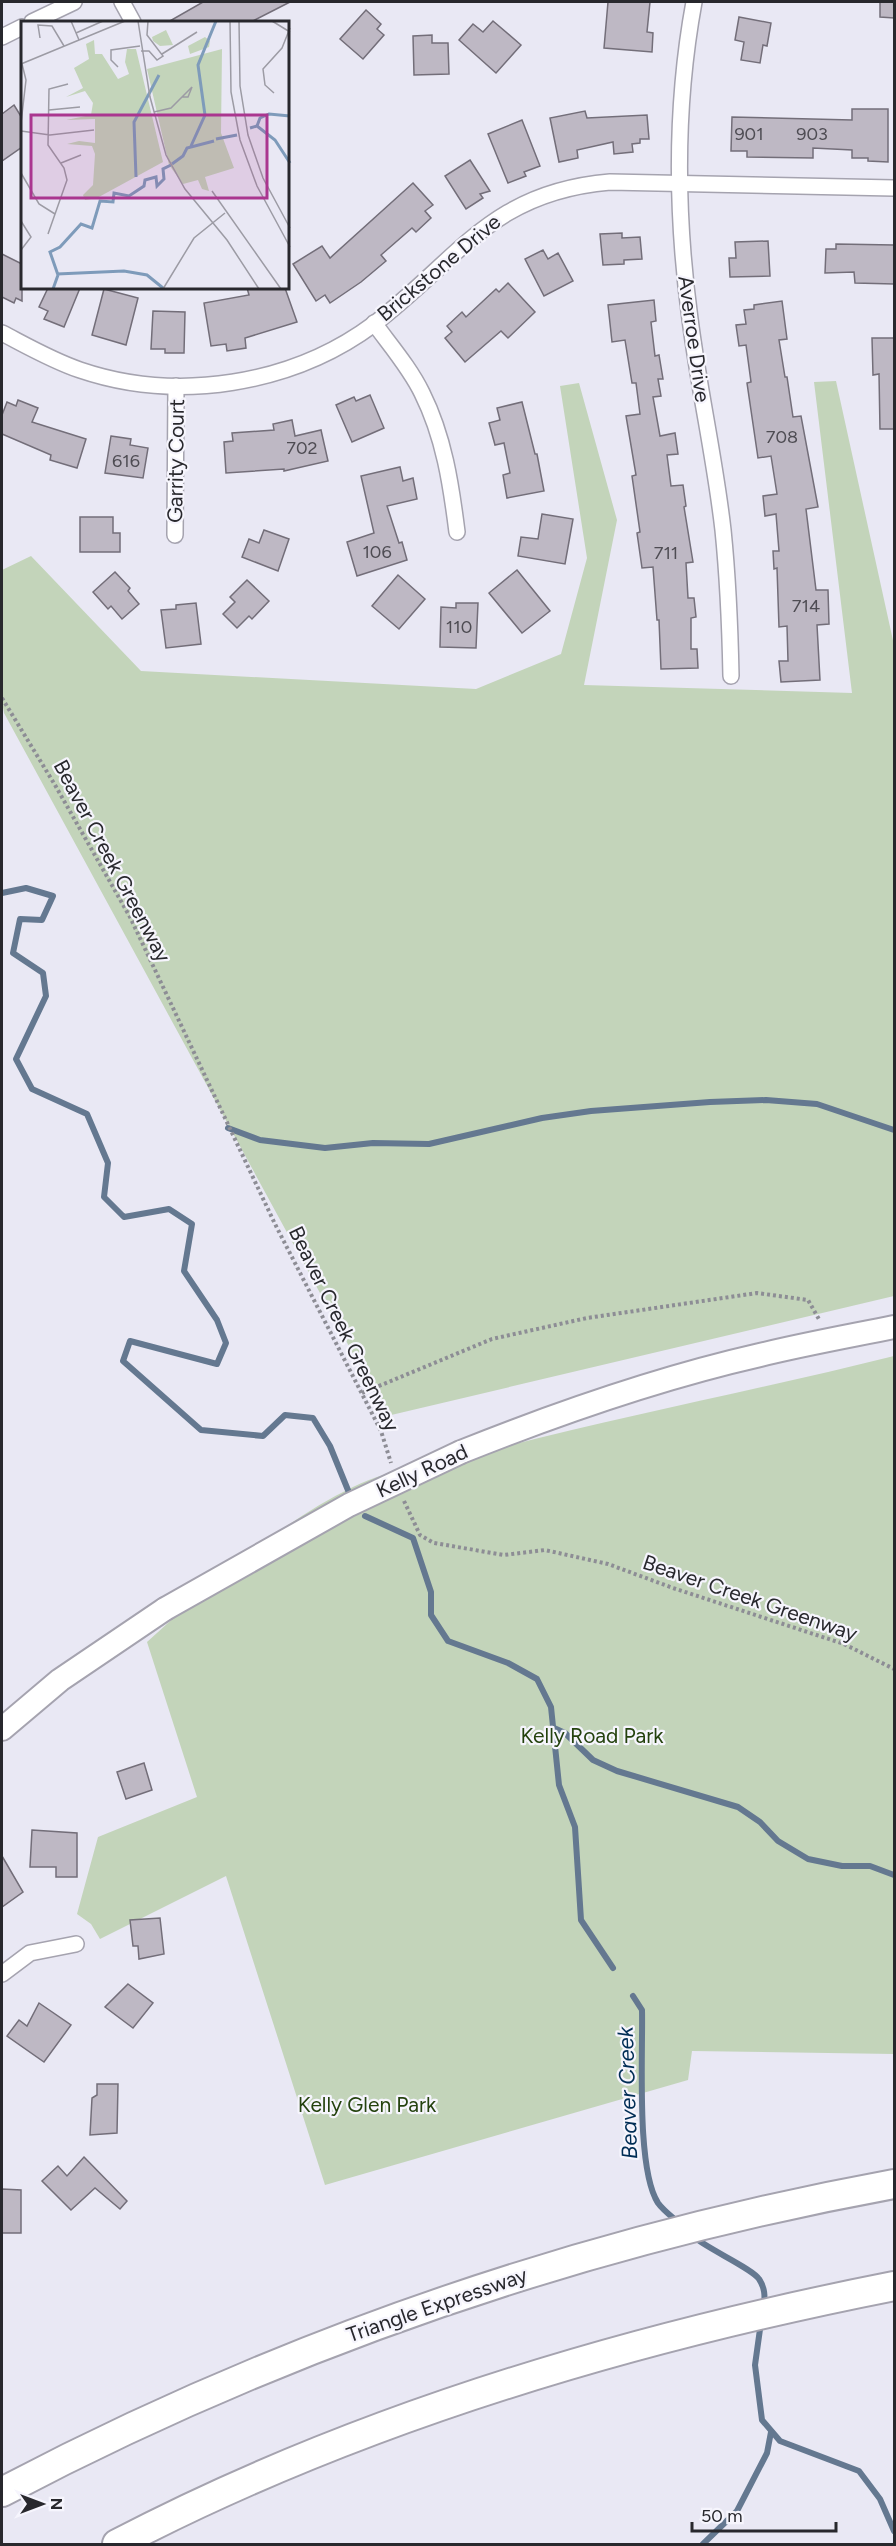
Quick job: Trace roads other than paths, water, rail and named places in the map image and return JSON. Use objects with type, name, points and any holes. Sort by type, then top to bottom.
[{"type":"highway","name":"Triangle Expressway","points":[[2,2492],[125,2429],[352,2333],[451,2297],[619,2246],[803,2202],[894,2184]]},
{"type":"highway","points":[[117,2544],[217,2496],[298,2462],[426,2413],[573,2364],[686,2332],[894,2286]]},
{"type":"street","points":[[34,21],[74,2]]},
{"type":"street","points":[[122,2],[132,21]]},
{"type":"street","name":"Averroe Drive","points":[[694,2],[684,74],[681,182],[684,264],[690,320],[723,528],[728,586],[731,676]]},
{"type":"street","points":[[2,38],[21,28]]},
{"type":"street","name":"Brickstone Drive","points":[[2,333],[78,370],[114,380],[152,386],[240,381],[291,368],[345,343],[374,323],[468,240],[504,213],[545,194],[591,183],[681,182],[894,188]]},
{"type":"street","points":[[374,323],[421,391],[433,417],[448,470],[457,532]]},
{"type":"street","name":"Garrity Court","points":[[175,535],[176,386]]},
{"type":"street","name":"Kelly Road","points":[[2,1729],[60,1680],[165,1609],[350,1505],[460,1452],[528,1425],[627,1392],[759,1355],[894,1327]]},
{"type":"street","points":[[2,1974],[30,1953],[76,1944]]},
{"type":"waterway","name":"Beaver Creek","points":[[2,893],[26,888],[53,896],[42,920],[20,919],[13,953],[43,973],[46,996],[16,1059],[32,1089],[87,1114],[108,1163],[104,1197],[124,1217],[169,1209],[192,1224],[184,1271],[217,1320],[226,1343],[217,1364],[130,1341],[123,1361],[201,1430],[263,1436],[285,1415],[313,1418],[330,1446],[352,1500]]},
{"type":"waterway","points":[[228,1128],[260,1140],[325,1148],[373,1143],[429,1144],[542,1118],[591,1111],[766,1100],[817,1104],[894,1130]]},
{"type":"waterway","name":"Beaver Creek","points":[[365,1516],[413,1538],[431,1592],[431,1615],[448,1641],[508,1663],[537,1679],[551,1707],[559,1785],[575,1827],[581,1920],[613,1968]]},
{"type":"waterway","points":[[554,1728],[565,1733],[593,1760],[617,1771],[738,1807],[760,1822],[778,1841],[808,1859],[842,1866],[870,1866],[894,1875]]},
{"type":"waterway","name":"Beaver Creek","points":[[633,1996],[642,2010],[642,2110],[646,2165],[651,2187],[658,2203],[678,2222]]},
{"type":"waterway","name":"Beaver Creek","points":[[694,2237],[755,2275],[763,2289],[764,2306]]},
{"type":"waterway","name":"Beaver Creek","points":[[761,2322],[755,2365],[762,2420],[780,2441],[859,2471],[880,2499],[894,2531]]},
{"type":"waterway","points":[[703,2544],[737,2511],[767,2453],[771,2432]]},
{"type":"park label","name":"Kelly Road Park","points":[[592,1736]]},
{"type":"park label","name":"Kelly Glen Park","points":[[367,2105]]}]
